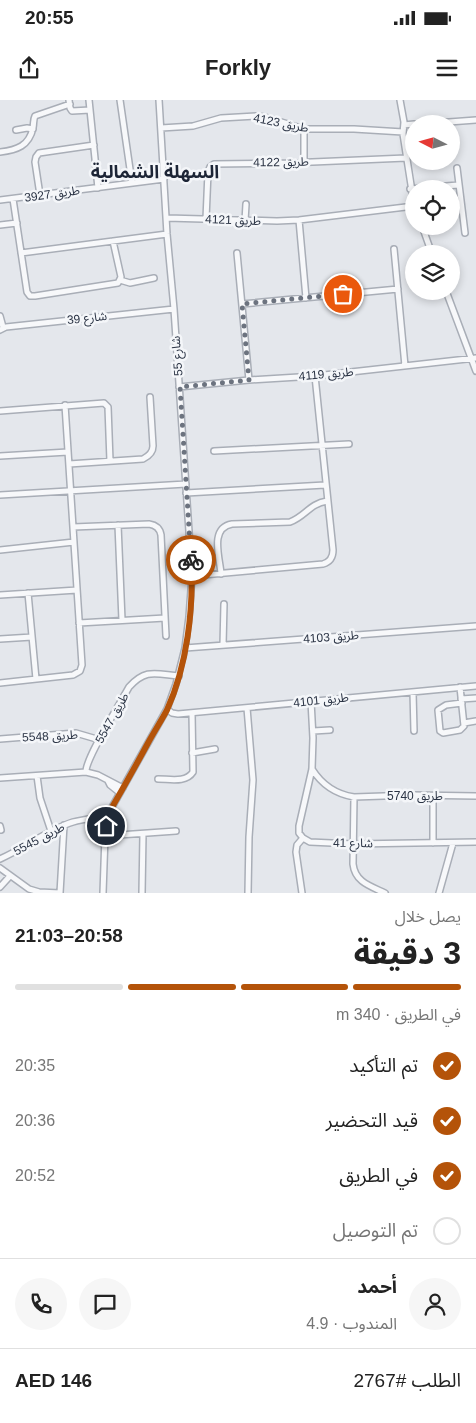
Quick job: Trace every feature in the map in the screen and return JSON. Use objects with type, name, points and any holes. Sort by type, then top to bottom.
[{"type":"street","points":[[89,100],[98,188]]},
{"type":"street","points":[[120,100],[132,183]]},
{"type":"street","name":"شارع 55","points":[[103,893],[107,816],[167,709],[179,676],[185,648],[192,576],[159,100]]},
{"type":"street","points":[[400,100],[405,149]]},
{"type":"street","points":[[0,152],[21,147],[33,130],[33,119],[35,116],[69,102],[73,111],[90,110]]},
{"type":"street","name":"طريق 4123","points":[[161,128],[193,126],[221,118],[256,116],[304,129],[354,129],[403,132]]},
{"type":"street","points":[[460,121],[476,120]]},
{"type":"street","points":[[16,130],[27,128],[33,130]]},
{"type":"street","points":[[304,129],[304,162]]},
{"type":"street","points":[[40,195],[36,162],[37,155],[44,152],[94,145]]},
{"type":"street","name":"طريق 4122","points":[[206,219],[208,172],[212,165],[220,163],[289,163],[405,158]]},
{"type":"street","name":"طريق 3927","points":[[0,200],[164,179]]},
{"type":"street","points":[[13,199],[18,223],[26,292],[32,296],[114,284],[120,280],[130,282],[154,278]]},
{"type":"street","points":[[460,199],[465,233]]},
{"type":"street","points":[[244,221],[246,204]]},
{"type":"street","name":"طريق 4121","points":[[167,218],[244,221],[299,220],[405,207]]},
{"type":"street","points":[[299,220],[306,298]]},
{"type":"street","points":[[0,225],[18,223]]},
{"type":"street","points":[[21,253],[167,234]]},
{"type":"street","points":[[114,241],[120,280]]},
{"type":"street","points":[[394,249],[405,366]]},
{"type":"street","points":[[237,253],[249,380]]},
{"type":"street","points":[[242,304],[398,289]]},
{"type":"street","points":[[450,300],[474,358],[476,371]]},
{"type":"street","name":"شارع 39","points":[[2,329],[174,309]]},
{"type":"street","points":[[0,316],[2,329]]},
{"type":"street","name":"طريق 4119","points":[[180,387],[315,376],[474,358]]},
{"type":"street","points":[[192,576],[326,563],[333,554],[315,376]]},
{"type":"street","points":[[69,464],[143,459],[148,456],[152,452],[153,446],[150,397]]},
{"type":"street","points":[[0,411],[100,402],[107,405],[110,461]]},
{"type":"street","points":[[0,683],[73,675],[80,671],[82,662],[80,623],[66,405]]},
{"type":"street","points":[[214,451],[349,444]]},
{"type":"street","points":[[0,456],[68,452]]},
{"type":"street","points":[[0,495],[186,484]]},
{"type":"street","points":[[186,493],[325,485]]},
{"type":"street","points":[[221,574],[217,539],[222,527],[232,524],[290,522],[316,503],[327,501]]},
{"type":"street","points":[[73,527],[152,524],[157,527],[160,531],[166,636]]},
{"type":"street","points":[[118,525],[122,620]]},
{"type":"street","points":[[0,550],[74,542]]},
{"type":"street","points":[[0,595],[77,590]]},
{"type":"street","points":[[28,593],[36,679]]},
{"type":"street","points":[[222,645],[224,604]]},
{"type":"street","points":[[80,623],[165,618]]},
{"type":"street","name":"طريق 4103","points":[[185,648],[476,626]]},
{"type":"street","points":[[0,639],[32,636]]},
{"type":"street","name":"طريق 5547","points":[[86,772],[86,766],[129,687],[141,676],[150,674],[179,676]]},
{"type":"street","name":"طريق 4101","points":[[167,709],[172,713],[178,714],[192,713],[476,686]]},
{"type":"street","points":[[460,687],[462,701],[464,726],[460,730],[443,733],[440,731],[438,710],[446,705],[462,701],[476,698]]},
{"type":"street","points":[[413,692],[414,731]]},
{"type":"street","points":[[302,893],[296,852],[297,845],[303,838],[299,833],[299,826],[312,769],[313,731],[311,701]]},
{"type":"street","points":[[247,708],[253,780],[248,893]]},
{"type":"street","points":[[158,779],[184,779],[189,777],[193,769],[192,713]]},
{"type":"street","points":[[464,723],[476,721]]},
{"type":"street","points":[[313,731],[330,730]]},
{"type":"street","name":"طريق 5548","points":[[0,739],[76,733],[100,740]]},
{"type":"street","points":[[192,753],[215,749]]},
{"type":"street","points":[[312,769],[318,779],[337,793],[354,797],[354,868],[357,876],[365,884],[385,893]]},
{"type":"street","points":[[0,778],[86,772],[94,774],[107,781],[110,785],[122,790]]},
{"type":"street","points":[[37,776],[40,798],[51,831]]},
{"type":"street","points":[[433,796],[433,843]]},
{"type":"street","name":"طريق 5740","points":[[354,797],[476,796]]},
{"type":"street","name":"طريق 5545","points":[[0,859],[64,825],[107,816]]},
{"type":"street","points":[[0,868],[34,892],[60,893],[64,825]]},
{"type":"street","points":[[0,826],[1,830]]},
{"type":"street","points":[[105,836],[176,831]]},
{"type":"street","points":[[142,834],[142,893]]},
{"type":"street","name":"شارع 41","points":[[303,838],[310,842],[353,844],[476,842]]},
{"type":"street","points":[[439,893],[453,843]]},
{"type":"street","points":[[0,887],[10,876]]},
{"type":"way so far","points":[[191,560],[180,387],[249,380],[242,304],[343,294]]},
{"type":"district","name":"السهلة الشمالية","points":[[155,172]]},
{"type":"route","points":[[106,826],[107,816],[167,709],[179,676],[185,648],[192,592],[191,560]]}]
